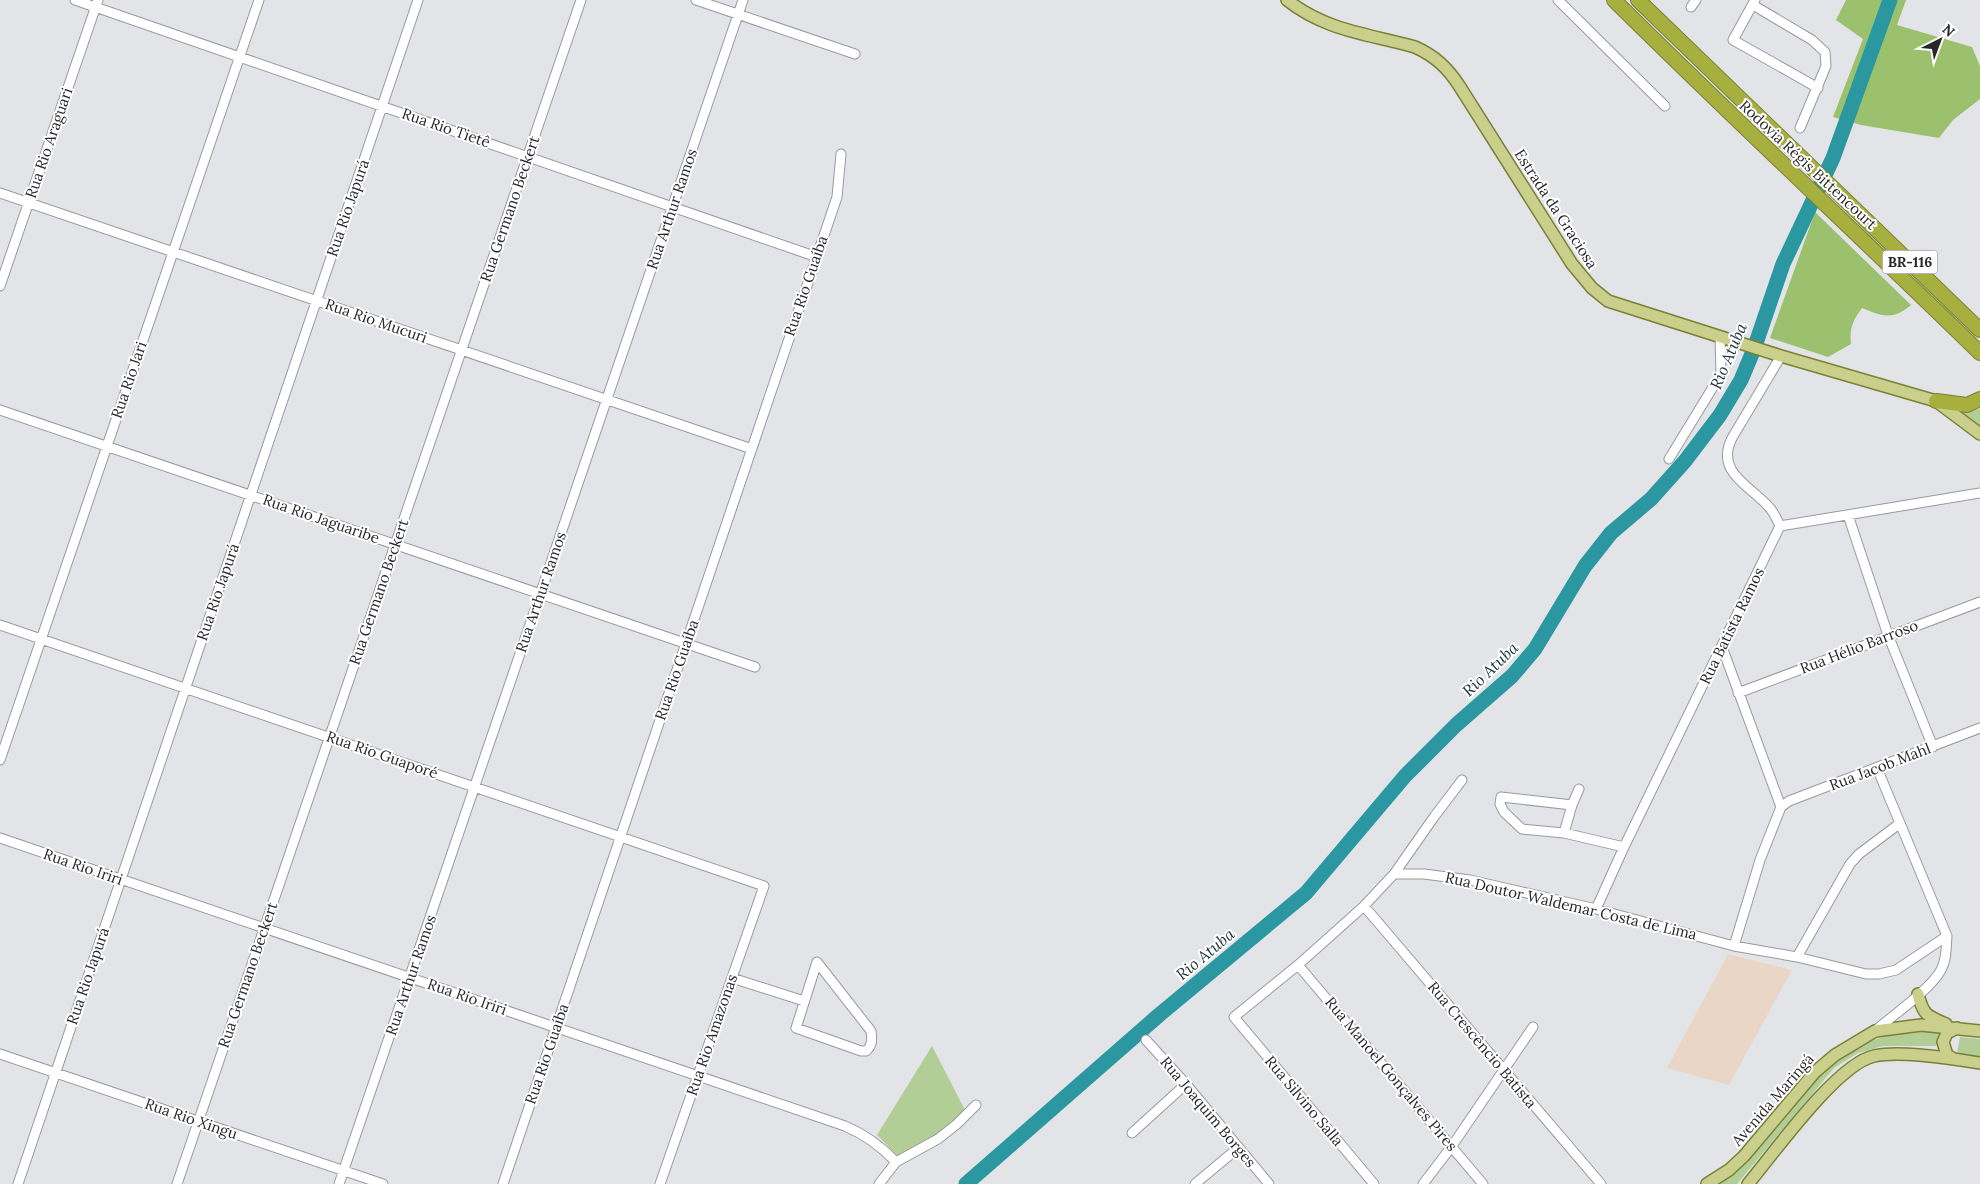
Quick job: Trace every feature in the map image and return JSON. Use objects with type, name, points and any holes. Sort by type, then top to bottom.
[{"type":"highway","name":"Rodovia Régis Bittencourt","points":[[1614,0],[1709,94],[1832,209],[1980,352]]},
{"type":"highway","name":"Rodovia Régis Bittencourt","points":[[1638,0],[1980,330]]},
{"type":"highway","points":[[1892,245],[1944,285],[1980,320]]},
{"type":"highway","points":[[1880,256],[1921,305],[1980,361]]},
{"type":"highway","points":[[1936,401],[1966,405],[1980,399]]},
{"type":"main road","name":"Estrada da Graciosa","points":[[1287,0],[1298,9],[1326,24],[1415,47],[1434,57],[1452,75],[1567,256],[1592,288],[1615,304],[1781,356],[1936,401],[1980,434]]},
{"type":"main road","points":[[1918,994],[1922,1010],[1929,1017],[1957,1028]]},
{"type":"main road","name":"Avenida Maringá","points":[[1707,1184],[1730,1170],[1744,1156],[1815,1072],[1835,1055],[1875,1031],[1922,1025],[1980,1031]]},
{"type":"main road","points":[[1954,1059],[1945,1052],[1943,1042],[1947,1033],[1957,1028]]},
{"type":"main road","points":[[1748,1184],[1822,1094],[1862,1059],[1884,1054],[1917,1055],[1980,1063]]},
{"type":"street","name":"Rua Rio Tietê","points":[[76,0],[97,3],[239,57],[816,257]]},
{"type":"street","name":"Rua Rio Jari","points":[[0,760],[259,0]]},
{"type":"street","name":"Rua Rio Japurá","points":[[18,1184],[418,0]]},
{"type":"street","name":"Rua Germano Beckert","points":[[177,1184],[581,0]]},
{"type":"street","points":[[696,0],[855,54]]},
{"type":"street","name":"Rua Arthur Ramos","points":[[339,1184],[743,0]]},
{"type":"street","points":[[1558,0],[1665,106]]},
{"type":"street","name":"Rua Rio Araguari","points":[[0,286],[97,3]]},
{"type":"street","points":[[1800,128],[1818,88],[1826,66],[1824,52],[1812,40],[1754,3],[1734,40],[1818,88]]},
{"type":"street","name":"Rua Rio Guaíba","points":[[503,1184],[836,197],[841,154]]},
{"type":"street","name":"Rua Rio Mucuri","points":[[0,193],[752,449]]},
{"type":"street","points":[[1669,459],[1721,374],[1720,337]]},
{"type":"street","points":[[1781,356],[1732,438],[1727,460],[1731,471],[1770,507],[1780,526],[1980,494]]},
{"type":"street","name":"Rua Rio Jaguaribe","points":[[0,410],[755,667]]},
{"type":"street","points":[[1848,515],[1888,635],[1933,747]]},
{"type":"street","name":"Rua Batista Ramos","points":[[1596,909],[1624,846],[1780,526]]},
{"type":"street","name":"Rua Hélio Barroso","points":[[1738,693],[1980,602]]},
{"type":"street","name":"Rua Rio Guaporé","points":[[0,625],[764,886]]},
{"type":"street","points":[[1722,647],[1781,807],[1760,860],[1734,946]]},
{"type":"street","name":"Rua Jacob Mahl","points":[[1781,807],[1790,801],[1980,728]]},
{"type":"street","points":[[1875,1031],[1918,994],[1941,970],[1946,955],[1947,936],[1877,768]]},
{"type":"street","points":[[1298,965],[1364,906],[1394,874],[1434,816],[1462,780]]},
{"type":"street","points":[[1564,834],[1572,805],[1579,789]]},
{"type":"street","points":[[1572,805],[1501,797],[1500,804],[1504,812],[1522,829],[1564,834],[1624,846]]},
{"type":"street","points":[[1798,957],[1850,864],[1859,854],[1899,824]]},
{"type":"street","name":"Rua Rio Iriri","points":[[0,838],[845,1126],[868,1137],[896,1162]]},
{"type":"street","name":"Rua Doutor Waldemar Costa de Lima","points":[[1394,874],[1424,874],[1453,877],[1596,909],[1734,946],[1798,957],[1866,974],[1888,973],[1904,965],[1947,936]]},
{"type":"street","name":"Rua Rio Amazonas","points":[[660,1184],[764,886]]},
{"type":"street","name":"Rua Crescêncio Batista","points":[[1364,906],[1600,1184]]},
{"type":"street","points":[[817,962],[845,1000],[867,1024],[872,1040],[870,1047],[866,1051],[862,1050],[796,1028],[804,1001],[817,962]]},
{"type":"street","name":"Rua Silvino Salla","points":[[1298,965],[1234,1017],[1374,1184]]},
{"type":"street","name":"Rua Manoel Gonçalves Pires","points":[[1298,965],[1484,1184]]},
{"type":"street","points":[[732,978],[804,1001]]},
{"type":"street","points":[[1423,1184],[1452,1146],[1533,1027]]},
{"type":"street","name":"Rua Joaquim Borges","points":[[1146,1040],[1186,1084],[1269,1184]]},
{"type":"street","name":"Rua Rio Xingu","points":[[0,1054],[383,1184]]},
{"type":"street","points":[[1132,1133],[1186,1084]]},
{"type":"street","points":[[879,1184],[896,1162],[938,1139],[957,1124],[976,1104]]},
{"type":"street","points":[[1195,1184],[1238,1148]]},
{"type":"shaded area","points":[[1728,954],[1792,970],[1729,1085],[1667,1068]]},
{"type":"green space","points":[[1846,0],[1906,0],[1897,25],[1972,47],[1980,66],[1980,99],[1953,120],[1939,138],[1861,125],[1833,117],[1863,39],[1836,20]]},
{"type":"green space","points":[[1815,212],[1911,305],[1898,313],[1887,316],[1862,308],[1852,325],[1851,344],[1828,357],[1770,338]]},
{"type":"green space","points":[[1980,409],[1980,430],[1960,413]]},
{"type":"green space","points":[[1922,1028],[1940,1031],[1936,1046],[1883,1046],[1858,1053],[1834,1068],[1737,1184],[1716,1184],[1830,1065],[1851,1050],[1870,1041]]},
{"type":"green space","points":[[1960,1037],[1980,1039],[1980,1056],[1957,1054]]},
{"type":"green space","points":[[932,1046],[965,1110],[944,1130],[899,1157],[877,1135]]},
{"type":"waterway","name":"Rio Atuba","points":[[966,1184],[1159,1015],[1306,893],[1405,776],[1456,725],[1512,676],[1535,649],[1585,566],[1611,533],[1651,499],[1685,461],[1720,415],[1741,380],[1754,349],[1783,264],[1833,158],[1890,0]]}]
